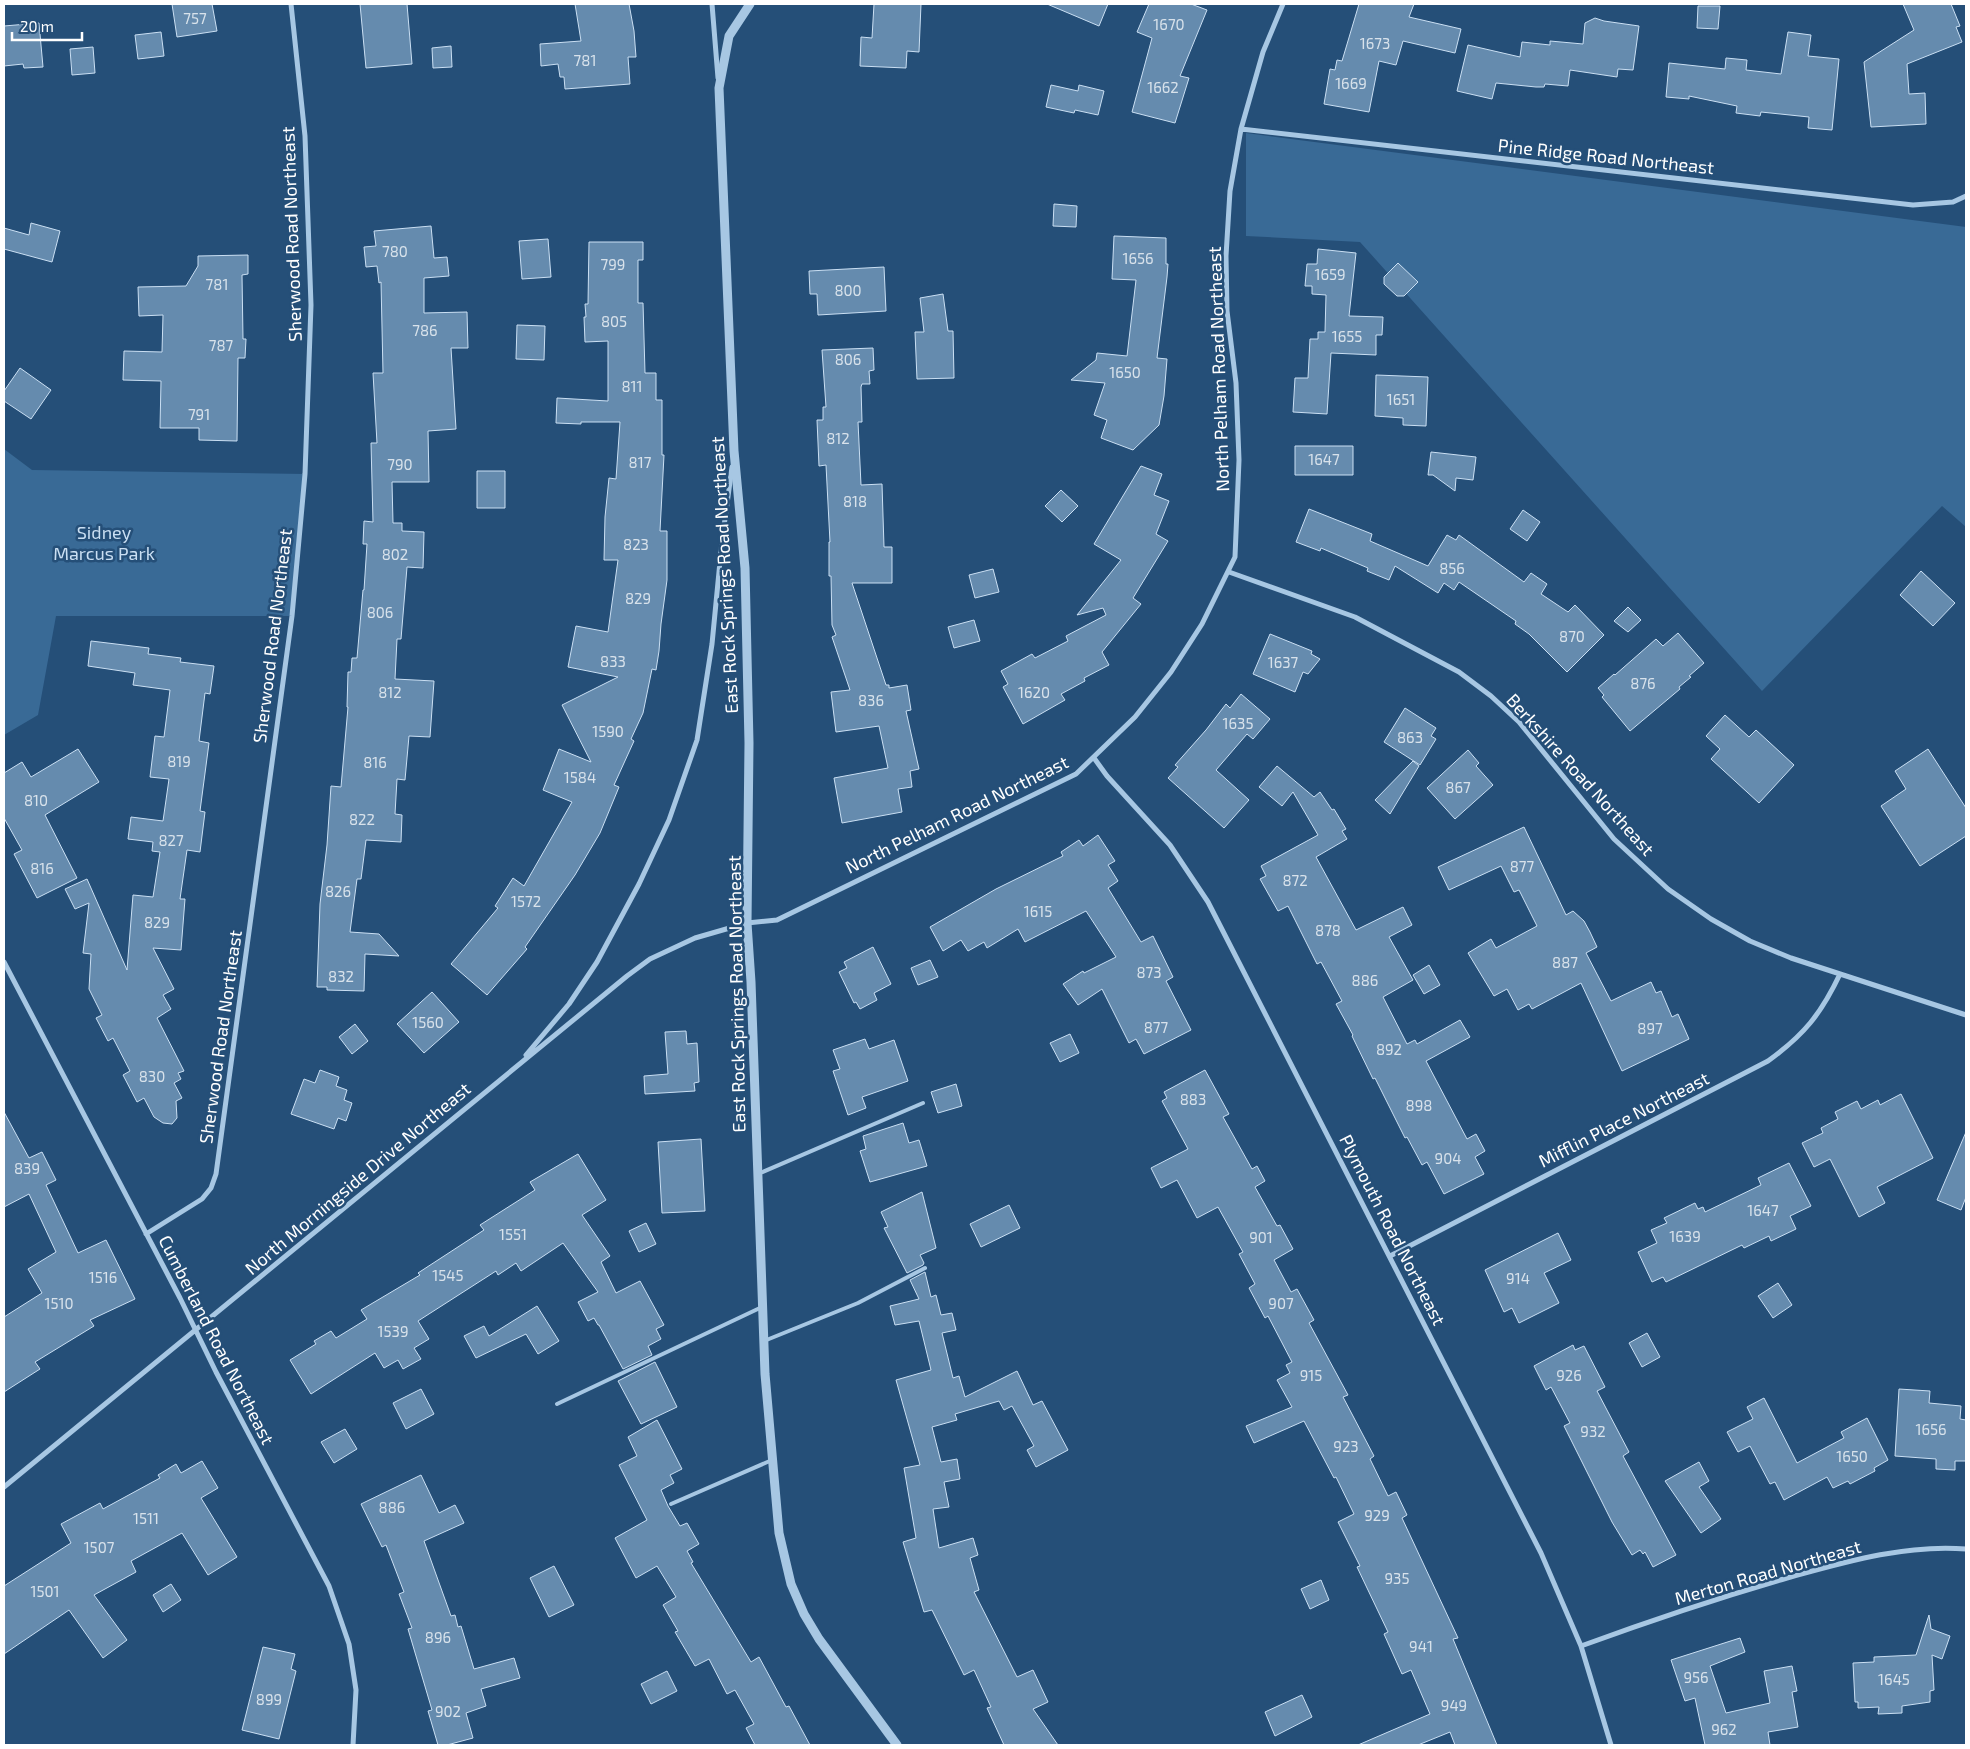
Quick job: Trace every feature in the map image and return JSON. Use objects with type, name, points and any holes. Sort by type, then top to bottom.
[{"type":"street","name":"Sherwood Road Northeast","points":[[146,1234],[202,1199],[211,1188],[216,1174],[292,616],[305,474],[311,305],[305,136],[291,4]]},
{"type":"street","points":[[712,4],[719,88]]},
{"type":"street","name":"East Rock Springs Road Northeast","points":[[750,4],[729,36],[719,88],[734,452],[745,568],[749,743],[747,923],[762,1307],[772,1460],[779,1533],[791,1584],[804,1614],[819,1639],[897,1745]]},
{"type":"street","name":"North Pelham Road Northeast","points":[[747,923],[776,920],[1076,774],[1135,717],[1172,672],[1202,624],[1235,557],[1239,460],[1236,384],[1226,311],[1226,256],[1230,191],[1241,129],[1263,52],[1283,4]]},
{"type":"street","name":"Pine Ridge Road Northeast","points":[[1241,129],[1913,205],[1953,202],[1966,196]]},
{"type":"street","points":[[518,1065],[569,1004],[597,962],[658,844],[684,778],[697,740],[712,644],[722,541],[734,452]]},
{"type":"street","name":"Berkshire Road Northeast","points":[[1229,572],[1355,617],[1459,672],[1491,696],[1519,722],[1614,839],[1668,890],[1711,920],[1750,941],[1791,958],[1966,1015]]},
{"type":"street","name":"Plymouth Road Northeast","points":[[1094,758],[1107,776],[1170,845],[1208,902],[1541,1553],[1581,1646],[1611,1745]]},
{"type":"street","name":"North Morningside Drive Northeast","points":[[4,1487],[626,976],[650,959],[695,938],[747,923]]},
{"type":"street","name":"Cumberland Road Northeast","points":[[4,962],[329,1586],[349,1644],[356,1690],[353,1745]]},
{"type":"street","name":"Mifflin Place Northeast","points":[[1390,1256],[1768,1061],[1790,1045],[1812,1023],[1827,1002],[1840,974]]},
{"type":"street","name":"Merton Road Northeast","points":[[1581,1646],[1730,1595],[1840,1563],[1909,1550],[1943,1547],[1966,1549]]},
{"type":"lane","points":[[758,1174],[923,1103]]},
{"type":"lane","points":[[764,1341],[858,1303],[925,1268]]},
{"type":"lane","points":[[557,1404],[762,1307]]},
{"type":"lane","points":[[671,1504],[772,1460]]},
{"type":"green space","points":[[1246,133],[1966,227],[1966,527],[1942,506],[1762,691],[1360,242],[1246,236]]},
{"type":"green space","name":"Sidney Marcus Park","points":[[4,449],[32,470],[305,474],[292,616],[56,616],[38,715],[4,735]]},
{"type":"building","points":[[172,4],[212,4],[217,31],[177,37]]},
{"type":"building","points":[[360,4],[407,4],[412,64],[366,68]]},
{"type":"building","points":[[575,4],[629,4],[636,57],[628,57],[630,84],[565,89],[564,77],[560,77],[558,64],[541,66],[540,44],[581,41]]},
{"type":"building","points":[[874,4],[921,4],[919,52],[907,51],[906,68],[860,66],[861,37],[872,38]]},
{"type":"building","points":[[1047,4],[1108,4],[1099,26]]},
{"type":"building","points":[[1149,4],[1191,4],[1207,10],[1180,76],[1189,78],[1175,123],[1132,112],[1152,38],[1137,32]]},
{"type":"building","points":[[1359,4],[1414,4],[1409,17],[1461,29],[1455,53],[1403,41],[1396,65],[1379,61],[1369,112],[1324,104],[1330,69],[1335,70],[1337,60],[1342,61]]},
{"type":"building","points":[[1903,4],[1951,4],[1960,26],[1956,27],[1962,42],[1907,64],[1909,94],[1925,93],[1926,124],[1871,127],[1864,62],[1914,30]]},
{"type":"building","points":[[1698,6],[1720,6],[1718,29],[1697,28]]},
{"type":"building","points":[[1595,18],[1639,26],[1633,70],[1618,69],[1617,77],[1570,70],[1568,86],[1545,84],[1544,87],[1536,87],[1496,83],[1492,99],[1457,91],[1468,45],[1520,57],[1522,42],[1550,45],[1550,41],[1583,44],[1585,23]]},
{"type":"building","points":[[39,23],[43,67],[24,68],[23,64],[4,66],[4,26]]},
{"type":"building","points":[[161,32],[164,56],[138,59],[135,35]]},
{"type":"building","points":[[1788,32],[1811,35],[1808,56],[1839,59],[1832,130],[1808,128],[1809,117],[1761,112],[1760,116],[1736,113],[1737,106],[1689,96],[1689,99],[1666,97],[1669,63],[1725,69],[1726,58],[1747,60],[1746,70],[1781,74]]},
{"type":"building","points":[[451,46],[452,67],[433,68],[432,48]]},
{"type":"building","points":[[93,47],[95,73],[72,75],[70,49]]},
{"type":"building","points":[[1051,85],[1078,91],[1079,85],[1104,91],[1098,115],[1075,110],[1074,113],[1046,107]]},
{"type":"building","points":[[1054,204],[1077,206],[1076,227],[1053,226]]},
{"type":"building","points":[[31,223],[60,231],[52,262],[4,249],[4,228],[29,235]]},
{"type":"building","points":[[431,226],[434,258],[447,257],[449,276],[424,278],[424,313],[467,312],[468,348],[451,348],[456,429],[428,431],[429,482],[392,482],[393,523],[402,523],[402,531],[424,532],[423,568],[407,567],[401,639],[397,639],[395,679],[434,681],[430,737],[409,736],[405,780],[397,779],[395,814],[402,815],[401,842],[366,840],[361,879],[357,879],[350,932],[379,934],[399,956],[365,954],[364,991],[327,990],[327,987],[317,987],[320,904],[331,786],[341,787],[348,707],[348,672],[351,672],[352,658],[357,658],[367,544],[363,544],[364,521],[373,522],[371,443],[377,443],[373,373],[383,373],[381,282],[379,283],[377,266],[366,267],[364,247],[376,246],[374,231]]},
{"type":"building","points":[[1114,236],[1166,238],[1166,264],[1168,264],[1157,358],[1167,359],[1164,396],[1159,425],[1133,450],[1101,438],[1107,420],[1094,415],[1105,383],[1071,380],[1096,360],[1097,353],[1127,356],[1136,280],[1112,279]]},
{"type":"building","points":[[548,239],[551,277],[522,279],[519,241]]},
{"type":"building","points":[[589,242],[643,242],[643,260],[638,260],[638,303],[643,303],[645,373],[656,373],[656,400],[662,400],[662,455],[664,455],[660,531],[667,531],[667,580],[659,651],[656,670],[652,669],[643,713],[631,739],[634,741],[614,785],[619,787],[600,833],[575,875],[525,947],[527,949],[487,995],[451,964],[498,908],[495,906],[513,878],[524,886],[572,802],[543,790],[559,749],[591,762],[562,705],[618,677],[568,667],[576,626],[608,632],[618,560],[604,560],[605,517],[609,478],[616,479],[620,422],[556,423],[557,398],[608,401],[608,341],[585,342],[584,317],[586,317],[585,304],[588,304]]},
{"type":"building","points":[[1318,249],[1356,253],[1349,316],[1383,317],[1382,335],[1376,335],[1376,355],[1331,353],[1327,414],[1293,412],[1295,378],[1308,378],[1310,339],[1318,339],[1318,332],[1325,332],[1326,295],[1312,294],[1312,286],[1305,286],[1307,264],[1317,264]]},
{"type":"building","points":[[248,255],[248,274],[242,275],[243,339],[246,339],[245,358],[238,358],[237,441],[199,440],[199,428],[160,428],[161,381],[123,380],[124,351],[162,352],[163,315],[139,316],[138,287],[186,286],[198,266],[198,256]]},
{"type":"building","points":[[1398,263],[1418,282],[1404,296],[1397,296],[1384,284],[1384,277]]},
{"type":"building","points":[[884,267],[886,311],[818,315],[817,294],[810,294],[809,271]]},
{"type":"building","points":[[943,294],[948,331],[953,331],[954,378],[917,379],[915,332],[924,332],[920,298]]},
{"type":"building","points":[[517,325],[545,326],[544,360],[516,359]]},
{"type":"building","points":[[873,348],[874,370],[869,371],[870,384],[862,384],[861,387],[862,422],[858,422],[861,485],[882,484],[884,547],[892,547],[892,583],[852,583],[886,685],[889,685],[889,688],[907,685],[911,710],[906,711],[919,769],[910,771],[912,787],[898,789],[902,812],[842,823],[834,778],[888,768],[879,726],[836,732],[831,692],[850,690],[832,637],[836,635],[832,625],[831,576],[829,576],[830,542],[826,465],[819,466],[817,420],[823,420],[823,407],[826,407],[822,350]]},
{"type":"building","points":[[20,368],[51,390],[31,419],[4,401],[4,391]]},
{"type":"building","points":[[1376,375],[1428,377],[1426,426],[1403,425],[1403,418],[1375,416]]},
{"type":"building","points":[[1295,446],[1353,446],[1353,475],[1295,475]]},
{"type":"building","points":[[1431,452],[1476,457],[1473,480],[1456,478],[1455,491],[1433,475],[1428,475]]},
{"type":"building","points":[[1141,466],[1162,474],[1154,495],[1169,501],[1156,534],[1168,541],[1133,598],[1141,604],[1102,652],[1109,665],[1084,678],[1085,681],[1061,694],[1065,700],[1023,724],[1003,687],[1008,684],[1001,671],[1032,654],[1035,658],[1068,641],[1066,636],[1106,615],[1103,608],[1077,615],[1121,560],[1094,544]]},
{"type":"building","points":[[477,471],[505,471],[505,508],[477,508]]},
{"type":"building","points":[[1061,490],[1078,506],[1062,522],[1045,506]]},
{"type":"building","points":[[1309,509],[1372,534],[1370,541],[1428,566],[1447,535],[1456,540],[1459,535],[1524,582],[1531,573],[1547,584],[1541,594],[1568,612],[1575,605],[1604,635],[1567,672],[1529,634],[1515,624],[1516,621],[1459,582],[1454,590],[1444,583],[1438,593],[1395,566],[1389,580],[1367,571],[1368,568],[1321,548],[1320,551],[1296,542]]},
{"type":"building","points":[[1523,510],[1540,522],[1527,541],[1510,529]]},
{"type":"building","points":[[993,569],[999,592],[975,598],[969,575]]},
{"type":"building","points":[[1921,571],[1955,603],[1933,626],[1900,595]]},
{"type":"building","points":[[1628,607],[1641,620],[1628,632],[1614,621]]},
{"type":"building","points":[[974,620],[980,641],[954,648],[948,627]]},
{"type":"building","points":[[1678,633],[1704,663],[1689,676],[1691,677],[1679,687],[1680,689],[1630,731],[1602,697],[1604,695],[1598,688],[1656,639],[1663,646]]},
{"type":"building","points":[[1270,634],[1312,651],[1311,654],[1320,659],[1308,674],[1303,672],[1295,692],[1253,674]]},
{"type":"building","points":[[91,641],[149,648],[148,654],[181,658],[180,662],[214,666],[210,694],[205,693],[199,741],[209,743],[200,811],[205,812],[200,852],[187,850],[180,899],[185,899],[181,950],[153,948],[174,989],[163,995],[171,1009],[157,1018],[184,1071],[178,1073],[181,1079],[174,1083],[182,1098],[176,1101],[177,1118],[172,1124],[163,1123],[154,1117],[144,1098],[137,1102],[123,1075],[130,1071],[113,1038],[108,1041],[96,1018],[102,1015],[89,989],[91,954],[83,953],[89,903],[75,909],[65,889],[87,879],[127,970],[133,895],[153,897],[160,852],[152,851],[153,842],[128,839],[131,817],[163,821],[169,779],[150,777],[155,736],[164,737],[170,690],[133,685],[135,673],[88,666]]},
{"type":"building","points":[[1241,694],[1270,719],[1253,739],[1247,734],[1216,770],[1249,800],[1224,828],[1168,778],[1178,767],[1175,765],[1226,704],[1230,708]]},
{"type":"building","points":[[1405,708],[1436,728],[1431,736],[1436,739],[1420,765],[1384,742]]},
{"type":"building","points":[[1725,715],[1749,737],[1756,730],[1794,765],[1759,803],[1711,759],[1720,749],[1706,736]]},
{"type":"building","points":[[78,749],[99,782],[45,815],[77,878],[37,898],[14,854],[22,850],[4,818],[4,773],[22,762],[31,777]]},
{"type":"building","points":[[1928,749],[1966,808],[1966,836],[1920,866],[1881,806],[1906,789],[1895,771]]},
{"type":"building","points":[[1468,750],[1479,763],[1476,766],[1493,785],[1455,819],[1427,788]]},
{"type":"building","points":[[1413,761],[1419,766],[1390,814],[1375,800]]},
{"type":"building","points":[[1277,766],[1314,797],[1320,792],[1332,810],[1334,809],[1346,829],[1342,831],[1347,839],[1316,857],[1356,930],[1403,907],[1412,925],[1389,937],[1413,980],[1383,997],[1407,1044],[1415,1040],[1417,1044],[1460,1020],[1470,1037],[1426,1061],[1467,1139],[1476,1134],[1485,1151],[1475,1157],[1484,1174],[1444,1194],[1427,1162],[1422,1165],[1407,1137],[1405,1138],[1375,1078],[1373,1079],[1353,1035],[1336,1004],[1342,1001],[1321,962],[1317,964],[1288,906],[1278,911],[1260,879],[1266,876],[1261,866],[1318,835],[1293,792],[1282,806],[1259,787]]},
{"type":"building","points":[[1524,827],[1566,915],[1573,911],[1584,921],[1590,932],[1597,947],[1586,953],[1611,1001],[1651,982],[1656,993],[1661,991],[1672,1017],[1678,1014],[1689,1039],[1622,1071],[1581,983],[1532,1009],[1529,1004],[1518,1010],[1507,989],[1494,996],[1468,953],[1491,939],[1496,948],[1537,926],[1519,890],[1514,892],[1501,866],[1449,890],[1438,867]]},
{"type":"building","points":[[1098,835],[1115,861],[1108,865],[1118,881],[1108,888],[1141,942],[1153,936],[1173,977],[1166,981],[1191,1030],[1144,1054],[1136,1039],[1129,1043],[1102,989],[1078,1005],[1063,984],[1083,971],[1084,973],[1116,957],[1086,911],[1025,942],[1018,929],[987,948],[984,942],[968,951],[961,940],[943,951],[930,927],[996,889],[1063,856],[1061,852],[1079,840],[1083,846]]},
{"type":"building","points":[[873,947],[891,984],[874,993],[877,1000],[860,1009],[856,1002],[854,1003],[839,972],[847,968],[844,962]]},
{"type":"building","points":[[930,960],[938,977],[918,985],[911,968]]},
{"type":"building","points":[[1429,965],[1440,985],[1424,994],[1413,975]]},
{"type":"building","points":[[432,992],[459,1022],[424,1053],[397,1024]]},
{"type":"building","points":[[355,1024],[368,1041],[352,1054],[339,1037]]},
{"type":"building","points":[[686,1031],[687,1044],[697,1043],[699,1082],[694,1083],[695,1091],[645,1094],[644,1076],[668,1074],[665,1032]]},
{"type":"building","points":[[1070,1034],[1079,1053],[1060,1062],[1050,1043]]},
{"type":"building","points":[[865,1039],[869,1049],[894,1040],[908,1081],[862,1097],[866,1108],[848,1115],[833,1071],[840,1069],[833,1050]]},
{"type":"building","points":[[320,1070],[339,1077],[336,1086],[347,1090],[344,1100],[352,1103],[346,1121],[338,1118],[334,1129],[291,1114],[304,1079],[315,1083]]},
{"type":"building","points":[[1205,1070],[1229,1114],[1223,1117],[1252,1169],[1257,1166],[1265,1181],[1255,1187],[1277,1226],[1280,1225],[1293,1249],[1274,1260],[1291,1292],[1297,1289],[1314,1320],[1309,1323],[1348,1395],[1343,1397],[1374,1456],[1370,1459],[1388,1496],[1396,1492],[1407,1515],[1402,1518],[1458,1638],[1453,1639],[1497,1745],[1455,1745],[1450,1732],[1418,1745],[1358,1745],[1430,1714],[1411,1670],[1402,1674],[1384,1634],[1388,1632],[1357,1567],[1360,1566],[1338,1522],[1354,1514],[1336,1477],[1334,1478],[1304,1421],[1254,1443],[1246,1426],[1292,1407],[1277,1380],[1290,1373],[1286,1365],[1292,1362],[1268,1316],[1265,1318],[1249,1288],[1255,1284],[1239,1254],[1243,1252],[1218,1207],[1197,1218],[1177,1180],[1161,1188],[1151,1168],[1188,1149],[1162,1101],[1167,1098],[1164,1092]]},
{"type":"building","points":[[956,1084],[962,1106],[938,1113],[931,1092]]},
{"type":"building","points":[[1901,1094],[1933,1158],[1877,1187],[1885,1203],[1859,1217],[1830,1159],[1814,1167],[1802,1143],[1823,1133],[1821,1128],[1838,1119],[1835,1112],[1857,1101],[1861,1109],[1878,1100],[1880,1105]]},
{"type":"building","points":[[4,1112],[29,1158],[42,1152],[56,1180],[46,1185],[78,1253],[106,1240],[135,1299],[90,1320],[94,1326],[35,1362],[40,1369],[4,1392],[4,1317],[42,1293],[28,1269],[56,1252],[29,1194],[4,1207]]},
{"type":"building","points":[[903,1123],[909,1143],[919,1140],[927,1166],[870,1182],[860,1151],[866,1149],[863,1136]]},
{"type":"building","points":[[1966,1132],[1966,1197],[1961,1210],[1937,1200]]},
{"type":"building","points":[[701,1139],[705,1211],[662,1213],[658,1142]]},
{"type":"building","points":[[578,1154],[606,1200],[582,1215],[610,1256],[601,1262],[616,1293],[640,1281],[664,1325],[656,1329],[661,1339],[648,1346],[652,1355],[623,1369],[599,1325],[594,1318],[588,1321],[578,1302],[598,1292],[563,1243],[521,1271],[516,1263],[498,1275],[496,1271],[418,1321],[429,1339],[414,1348],[421,1359],[403,1369],[398,1360],[384,1368],[375,1353],[311,1394],[290,1360],[316,1344],[314,1341],[331,1331],[336,1338],[367,1319],[361,1310],[420,1275],[418,1273],[484,1230],[480,1225],[535,1190],[530,1182]]},
{"type":"building","points":[[1789,1163],[1811,1206],[1790,1216],[1796,1229],[1771,1241],[1769,1236],[1744,1248],[1742,1245],[1666,1282],[1663,1277],[1652,1282],[1638,1252],[1657,1243],[1651,1230],[1667,1223],[1664,1218],[1695,1203],[1698,1209],[1703,1207],[1705,1212],[1761,1185],[1758,1178]]},
{"type":"building","points":[[922,1192],[936,1248],[920,1255],[924,1263],[923,1265],[907,1273],[884,1228],[888,1227],[881,1212]]},
{"type":"building","points":[[1009,1205],[1020,1228],[981,1247],[970,1224]]},
{"type":"building","points":[[646,1223],[656,1244],[639,1252],[629,1231]]},
{"type":"building","points":[[1558,1233],[1571,1260],[1544,1273],[1559,1303],[1519,1323],[1512,1308],[1504,1312],[1485,1270]]},
{"type":"building","points":[[925,1272],[931,1297],[936,1295],[941,1315],[952,1313],[956,1330],[942,1333],[953,1378],[959,1376],[965,1397],[1017,1371],[1033,1405],[1042,1401],[1068,1450],[1036,1467],[1027,1450],[1034,1446],[1012,1406],[1004,1410],[999,1401],[955,1414],[957,1420],[932,1427],[941,1462],[957,1459],[960,1479],[944,1482],[949,1507],[933,1509],[939,1548],[973,1538],[978,1555],[970,1558],[979,1590],[974,1592],[1017,1677],[1033,1670],[1048,1702],[1033,1709],[1058,1745],[1004,1745],[987,1708],[991,1707],[974,1670],[964,1675],[932,1610],[924,1612],[903,1542],[916,1538],[904,1468],[920,1465],[896,1380],[931,1370],[919,1321],[895,1325],[890,1306],[919,1299],[910,1280]]},
{"type":"building","points":[[1778,1283],[1792,1305],[1773,1318],[1758,1296]]},
{"type":"building","points":[[537,1306],[559,1341],[538,1354],[526,1334],[476,1358],[464,1336],[484,1326],[489,1336]]},
{"type":"building","points":[[1647,1333],[1660,1357],[1642,1367],[1629,1343]]},
{"type":"building","points":[[1573,1345],[1575,1350],[1584,1346],[1605,1387],[1597,1391],[1629,1452],[1623,1456],[1676,1555],[1653,1567],[1645,1552],[1643,1554],[1640,1550],[1632,1555],[1612,1522],[1564,1426],[1570,1423],[1551,1387],[1546,1390],[1534,1366]]},
{"type":"building","points":[[655,1362],[677,1407],[641,1424],[618,1381]]},
{"type":"building","points":[[421,1389],[434,1414],[406,1429],[393,1403]]},
{"type":"building","points":[[1899,1389],[1930,1391],[1929,1403],[1961,1406],[1960,1419],[1966,1420],[1966,1461],[1955,1461],[1955,1470],[1936,1469],[1936,1459],[1895,1456]]},
{"type":"building","points":[[1764,1398],[1797,1463],[1844,1438],[1841,1432],[1867,1418],[1888,1460],[1874,1468],[1875,1471],[1850,1484],[1848,1481],[1833,1488],[1827,1477],[1784,1500],[1775,1482],[1770,1484],[1750,1446],[1738,1452],[1727,1432],[1753,1419],[1747,1407]]},
{"type":"building","points":[[657,1420],[682,1469],[670,1475],[674,1483],[661,1490],[680,1526],[687,1523],[699,1544],[687,1551],[693,1562],[691,1563],[751,1662],[759,1657],[786,1707],[789,1706],[810,1745],[755,1745],[746,1728],[754,1724],[735,1690],[727,1694],[709,1659],[695,1666],[675,1632],[678,1631],[663,1605],[676,1597],[657,1566],[636,1578],[615,1538],[647,1520],[619,1465],[637,1456],[628,1437]]},
{"type":"building","points":[[345,1429],[357,1449],[334,1463],[321,1442]]},
{"type":"building","points":[[202,1461],[218,1488],[201,1498],[237,1557],[208,1575],[182,1533],[131,1561],[136,1572],[94,1595],[127,1640],[103,1658],[69,1610],[4,1654],[4,1586],[71,1543],[61,1524],[100,1503],[103,1509],[160,1478],[158,1475],[176,1464],[181,1473]]},
{"type":"building","points":[[1699,1462],[1709,1481],[1699,1487],[1721,1519],[1701,1533],[1665,1481]]},
{"type":"building","points":[[421,1475],[439,1513],[455,1505],[464,1523],[424,1541],[451,1616],[455,1615],[458,1627],[461,1626],[474,1669],[514,1658],[520,1678],[481,1689],[486,1706],[466,1713],[473,1738],[447,1745],[438,1745],[428,1711],[432,1710],[408,1629],[412,1628],[399,1594],[404,1592],[386,1545],[382,1547],[361,1504]]},
{"type":"building","points":[[554,1566],[574,1605],[549,1617],[530,1578]]},
{"type":"building","points":[[1321,1580],[1329,1600],[1310,1609],[1301,1589]]},
{"type":"building","points":[[171,1584],[181,1600],[163,1612],[153,1595]]},
{"type":"building","points":[[1929,1615],[1931,1629],[1950,1636],[1942,1659],[1932,1655],[1934,1690],[1930,1691],[1930,1702],[1902,1706],[1902,1713],[1878,1714],[1879,1707],[1858,1708],[1858,1702],[1855,1702],[1853,1663],[1874,1662],[1874,1657],[1916,1655]]},
{"type":"building","points":[[1740,1638],[1745,1652],[1710,1666],[1726,1713],[1770,1703],[1764,1671],[1792,1666],[1797,1691],[1792,1692],[1798,1727],[1768,1732],[1770,1745],[1705,1745],[1695,1698],[1685,1701],[1671,1660]]},
{"type":"building","points":[[263,1647],[295,1654],[291,1669],[296,1671],[279,1739],[242,1730]]},
{"type":"building","points":[[667,1671],[677,1691],[651,1704],[641,1684]]},
{"type":"building","points":[[1302,1695],[1312,1717],[1275,1736],[1265,1712]]}]
